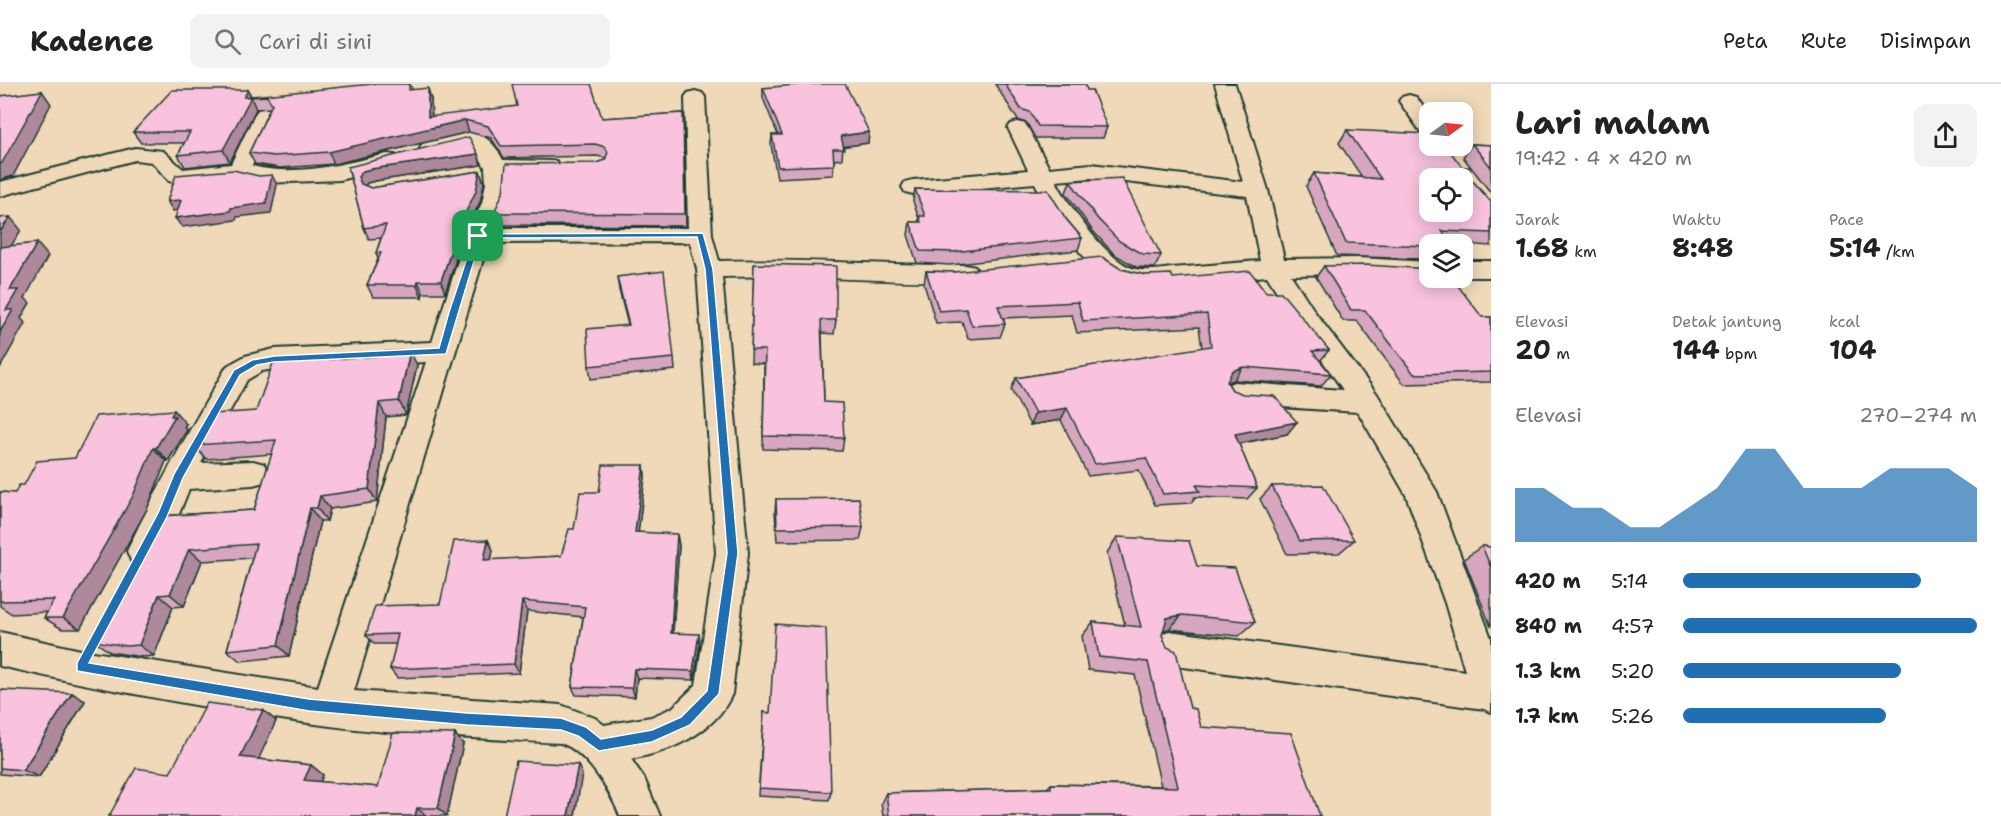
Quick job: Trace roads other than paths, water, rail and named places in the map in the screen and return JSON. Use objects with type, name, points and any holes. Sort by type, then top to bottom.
[{"type":"street","points":[[1169,648],[1491,693],[1462,603],[1421,492],[1367,402],[1308,321],[1274,267],[1257,190],[1225,84]]},
{"type":"street","points":[[599,745],[652,736],[686,721],[713,694],[732,553],[709,269],[700,235],[694,97]]},
{"type":"street","points":[[1408,101],[1419,116]]},
{"type":"street","points":[[238,170],[264,114]]},
{"type":"street","points":[[1018,128],[1042,175],[1075,229],[1087,245],[1118,271],[1129,277],[1141,278],[1274,267],[1347,266],[1419,269]]},
{"type":"street","points":[[0,189],[135,154],[152,154],[163,158],[177,176],[238,170],[265,176],[303,176],[340,172],[444,144],[469,140],[482,143],[489,171],[497,183],[493,203],[478,236],[453,312],[443,351],[330,707]]},
{"type":"street","points":[[489,171],[574,165]]},
{"type":"street","points":[[913,187],[1091,171],[1257,190]]},
{"type":"street","points":[[478,236],[700,235]]},
{"type":"street","points":[[1069,262],[1103,258]]},
{"type":"street","points":[[709,269],[774,267],[950,275],[989,272]]},
{"type":"street","points":[[1473,269],[1491,269]]},
{"type":"street","points":[[128,579],[163,514],[178,477],[237,373],[255,363],[274,359],[443,351]]},
{"type":"street","points":[[1234,393],[1367,402]]},
{"type":"street","points":[[178,477],[253,473]]},
{"type":"street","points":[[0,649],[89,652],[330,707],[467,719],[561,724],[582,731],[599,745],[630,792],[640,816]]}]
